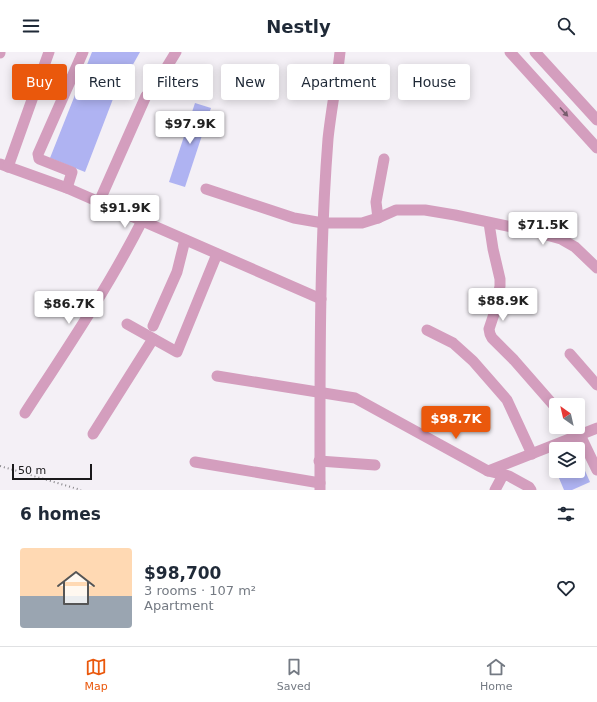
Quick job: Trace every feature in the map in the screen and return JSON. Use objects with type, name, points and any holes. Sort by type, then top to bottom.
[{"type":"street","points":[[49,52],[4,165],[67,188],[321,298]]},
{"type":"street","points":[[67,188],[72,172],[39,159],[38,154],[83,52]]},
{"type":"street","points":[[169,64],[176,52]]},
{"type":"street","points":[[195,462],[320,487],[319,392],[323,223],[329,137],[340,52]]},
{"type":"street","points":[[510,52],[597,148]]},
{"type":"street","points":[[535,52],[597,120]]},
{"type":"street","points":[[99,202],[144,100]]},
{"type":"street","points":[[378,218],[376,202],[384,160]]},
{"type":"street","points":[[206,189],[294,218],[323,223],[362,223],[396,210],[424,210],[536,232],[561,239],[576,247],[597,268]]},
{"type":"street","points":[[25,413],[112,278],[142,221]]},
{"type":"street","points":[[489,223],[500,279],[500,286],[489,329],[490,334],[549,400]]},
{"type":"street","points":[[153,326],[177,272],[185,240]]},
{"type":"street","points":[[127,324],[177,352],[217,254]]},
{"type":"street","points":[[427,330],[453,343],[473,361],[507,400],[532,454]]},
{"type":"street","points":[[93,434],[153,339]]},
{"type":"street","points":[[570,354],[597,385]]},
{"type":"street","points":[[217,376],[355,398],[488,471],[509,476],[529,487],[530,490]]},
{"type":"street","points":[[585,430],[597,428]]},
{"type":"street","points":[[488,471],[532,454],[570,434]]},
{"type":"street","points":[[578,434],[597,470]]},
{"type":"street","points":[[319,461],[375,465]]},
{"type":"street","points":[[495,490],[504,475]]},
{"type":"path","points":[[0,466],[81,490]]},
{"type":"building","points":[[92,52],[140,52],[133,64],[87,64]]},
{"type":"building","points":[[75,95],[75,100],[113,100],[85,172],[50,158]]},
{"type":"building","points":[[195,103],[211,108],[185,187],[169,182]]},
{"type":"building","points":[[585,471],[590,482],[572,490],[564,490],[559,478],[585,478]]}]
